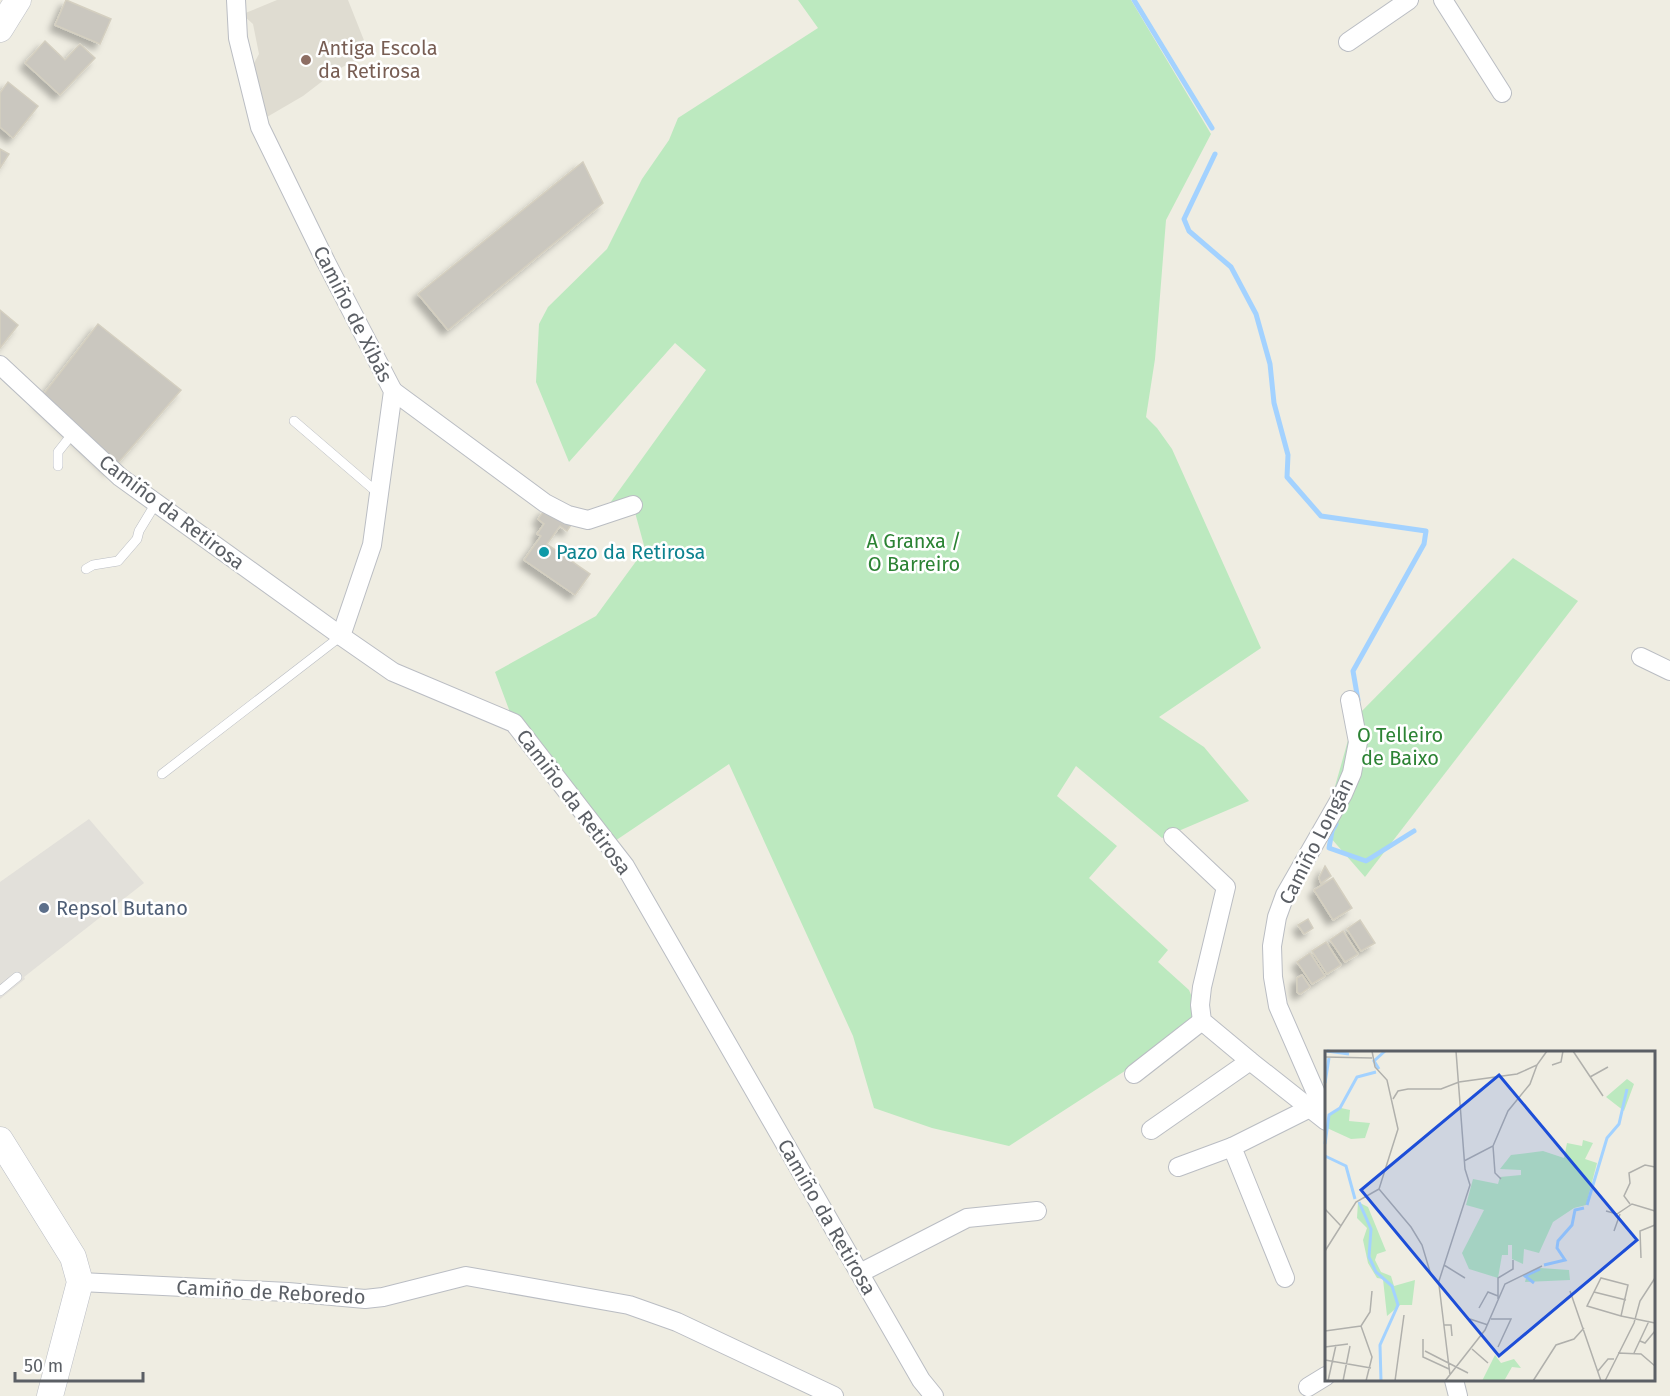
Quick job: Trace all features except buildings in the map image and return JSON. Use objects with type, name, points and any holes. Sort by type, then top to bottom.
[{"type":"street","points":[[0,28],[18,0]]},
{"type":"street","name":"Camiño de Xibás","points":[[237,0],[238,38],[260,127],[393,391],[372,545],[341,636]]},
{"type":"street","points":[[1348,42],[1409,0]]},
{"type":"street","points":[[1443,0],[1502,93]]},
{"type":"street","name":"Camiño da Retirosa","points":[[0,365],[120,477],[341,636],[393,672],[514,723],[625,866],[921,1380],[934,1396]]},
{"type":"street","points":[[393,391],[546,504],[568,515],[588,520],[633,505]]},
{"type":"street","points":[[1641,657],[1670,671]]},
{"type":"street","name":"Camiño Longán","points":[[1325,1114],[1278,1006],[1273,977],[1272,946],[1277,917],[1285,895],[1343,794],[1352,773],[1358,742],[1350,700]]},
{"type":"street","points":[[1173,837],[1227,887],[1202,987],[1200,1005],[1202,1021],[1325,1120]]},
{"type":"street","points":[[1134,1074],[1202,1021]]},
{"type":"street","points":[[1151,1130],[1250,1061]]},
{"type":"street","points":[[1178,1167],[1232,1146],[1310,1108]]},
{"type":"street","points":[[0,1140],[73,1257],[80,1282],[50,1396]]},
{"type":"street","points":[[1232,1146],[1285,1278]]},
{"type":"street","points":[[860,1274],[967,1218],[1037,1211]]},
{"type":"street","name":"Camiño de Reboredo","points":[[80,1282],[288,1292],[365,1299],[383,1297],[466,1276],[629,1305],[677,1322],[834,1396]]},
{"type":"street","points":[[1308,1388],[1325,1377]]},
{"type":"street","points":[[1454,1381],[1458,1396]]},
{"type":"lane","points":[[294,421],[379,494]]},
{"type":"lane","points":[[58,466],[58,452],[73,433]]},
{"type":"lane","points":[[86,569],[93,565],[118,561],[138,540],[139,531],[156,503]]},
{"type":"lane","points":[[162,774],[341,636]]},
{"type":"lane","points":[[0,991],[17,977]]},
{"type":"shaded area","name":"Antiga Escola da Retirosa","points":[[277,0],[348,0],[369,53],[337,70],[303,96],[267,117],[252,67],[259,54],[253,24],[243,14]]},
{"type":"shaded area","points":[[89,819],[144,883],[24,977],[25,979],[0,999],[0,882]]},
{"type":"green space","name":"A Granxa / O Barreiro","points":[[798,0],[1131,0],[1211,134],[1166,220],[1155,359],[1146,417],[1172,449],[1261,648],[1159,717],[1204,747],[1249,801],[1162,838],[1076,766],[1057,796],[1117,846],[1089,878],[1168,950],[1158,962],[1189,990],[1202,1021],[1009,1146],[932,1128],[874,1108],[853,1036],[729,764],[609,845],[514,723],[495,672],[596,616],[645,549],[633,505],[610,503],[706,370],[675,343],[569,462],[536,382],[539,324],[548,307],[607,249],[642,179],[669,140],[678,118],[818,28]]},
{"type":"green space","name":"O Telleiro de Baixo","points":[[1513,558],[1578,601],[1365,877],[1323,829],[1354,719]]},
{"type":"waterway","points":[[1134,0],[1212,128]]},
{"type":"waterway","points":[[1215,154],[1184,219],[1189,231],[1231,267],[1256,314],[1270,364],[1274,403],[1288,455],[1287,477],[1321,516],[1426,531],[1424,544],[1353,671],[1358,700]]},
{"type":"waterway","points":[[1336,824],[1332,831],[1329,848],[1366,861],[1414,831]]},
{"type":"place","name":"Antiga Escola da Retirosa","points":[[306,60]]},
{"type":"place","name":"Pazo da Retirosa","points":[[544,552]]},
{"type":"place","name":"Repsol Butano","points":[[44,908]]}]
